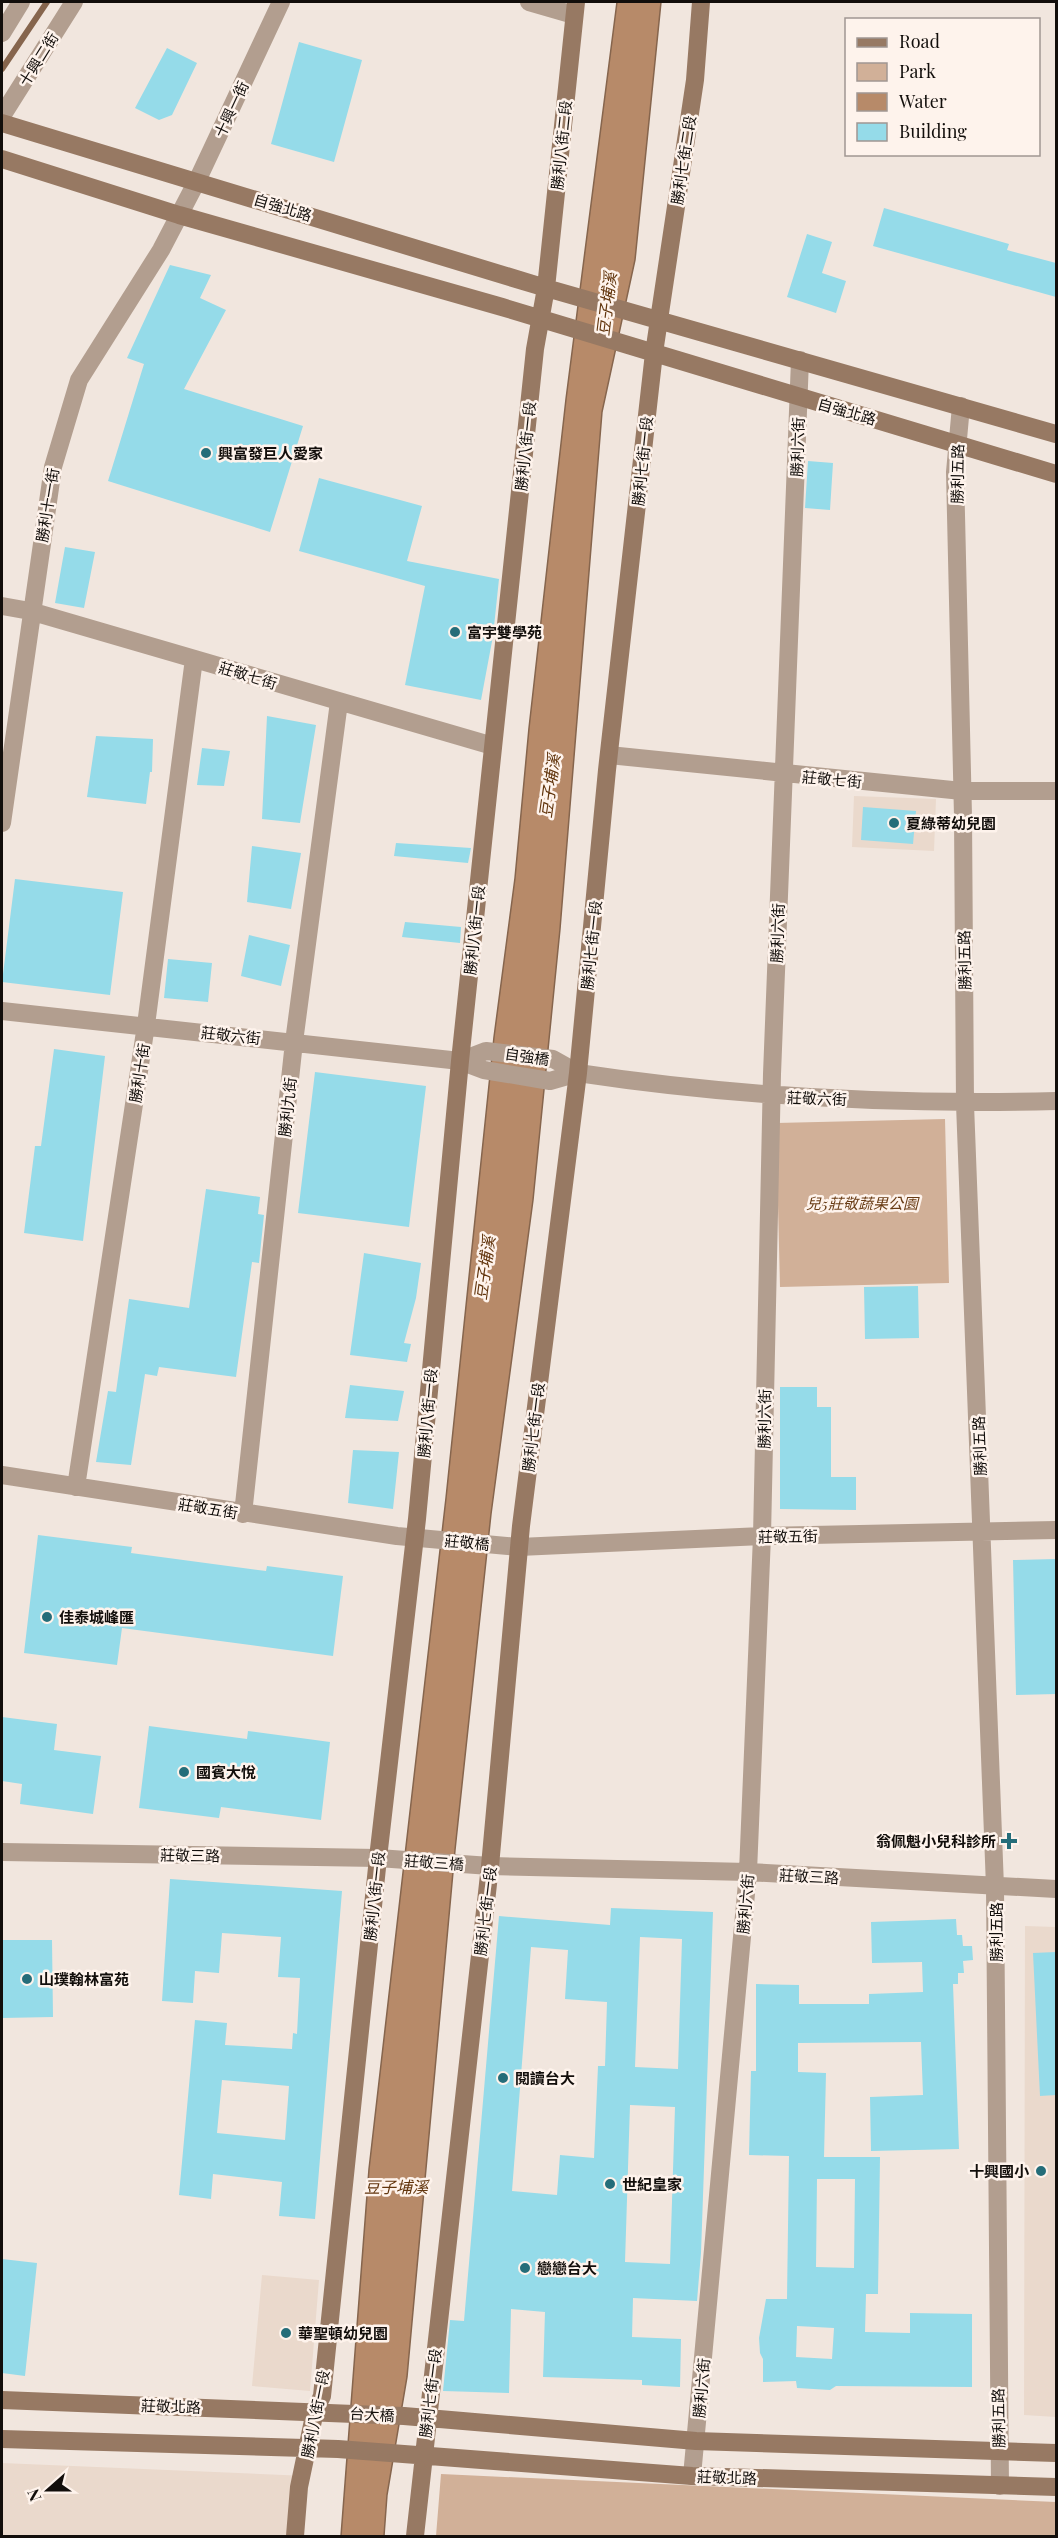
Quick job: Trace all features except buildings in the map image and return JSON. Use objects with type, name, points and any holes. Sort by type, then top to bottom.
[{"type":"street","points":[[2,33],[21,2]]},
{"type":"street","name":"十興二街","points":[[2,116],[74,2]]},
{"type":"street","name":"十興一街","points":[[179,215],[281,2]]},
{"type":"street","points":[[529,2],[575,8]]},
{"type":"street","name":"勝利七街二段","points":[[652,316],[695,80],[701,2]]},
{"type":"street","name":"勝利八街二段","points":[[554,290],[575,8]]},
{"type":"street","name":"自強北路","points":[[2,123],[554,290],[652,316]]},
{"type":"street","points":[[2,159],[179,215],[540,319]]},
{"type":"street","name":"勝利十一街","points":[[2,823],[30,611],[53,467],[79,380],[161,250],[179,215]]},
{"type":"street","name":"勝利八街一段","points":[[295,2536],[299,2487],[323,2384],[378,1858],[415,1538],[460,1061],[540,319],[554,290]]},
{"type":"street","points":[[652,316],[1056,434]]},
{"type":"street","name":"勝利七街一段","points":[[415,2536],[490,1866],[519,1546],[578,1073],[646,351],[652,316]]},
{"type":"street","name":"自強北路","points":[[540,319],[1056,474]]},
{"type":"street","name":"勝利六街","points":[[692,2476],[748,1872],[762,1536],[771,1096],[782,774],[800,360]]},
{"type":"street","name":"勝利五路","points":[[961,406],[956,445],[963,791],[965,1104],[995,1887],[1000,2486]]},
{"type":"street","name":"莊敬七街","points":[[2,606],[30,611],[493,746]]},
{"type":"street","name":"勝利十街","points":[[76,1487],[146,1025],[194,658]]},
{"type":"street","name":"勝利九街","points":[[243,1514],[294,1042],[339,702]]},
{"type":"street","name":"莊敬七街","points":[[609,755],[963,791],[1056,791]]},
{"type":"street","name":"莊敬六街","points":[[2,1011],[460,1061]]},
{"type":"street","name":"自強橋","points":[[460,1061],[486,1051],[553,1059],[578,1073]]},
{"type":"street","name":"自強橋","points":[[460,1061],[484,1070],[550,1081],[578,1073]]},
{"type":"street","name":"莊敬六街","points":[[578,1073],[771,1096],[965,1104],[1056,1101]]},
{"type":"street","name":"莊敬五街","points":[[2,1475],[243,1514],[415,1538]]},
{"type":"street","name":"莊敬五街","points":[[519,1546],[762,1536],[1056,1530]]},
{"type":"street","name":"莊敬橋","points":[[415,1538],[519,1546]]},
{"type":"street","name":"莊敬三路","points":[[2,1852],[378,1858]]},
{"type":"street","name":"莊敬三橋","points":[[378,1858],[490,1866]]},
{"type":"street","name":"莊敬三路","points":[[490,1866],[748,1872],[1056,1889]]},
{"type":"street","name":"莊敬北路","points":[[2,2400],[340,2413]]},
{"type":"street","name":"台大橋","points":[[340,2413],[427,2418]]},
{"type":"street","points":[[427,2418],[696,2441],[1056,2453]]},
{"type":"street","points":[[2,2439],[309,2448]]},
{"type":"street","name":"莊敬北路","points":[[309,2448],[423,2454],[692,2476],[1056,2487]]},
{"type":"shaded area","name":"夏綠蒂幼兒園","points":[[854,796],[936,799],[934,851],[852,847]]},
{"type":"shaded area","name":"十興國小","points":[[1025,1926],[1056,1927],[1056,2417],[1024,2415]]},
{"type":"shaded area","name":"華聖頓幼兒園","points":[[262,2275],[319,2280],[310,2391],[252,2386]]},
{"type":"shaded area","points":[[2,2463],[307,2476],[302,2536],[2,2536]]},
{"type":"green space","name":"兒5莊敬蔬果公園","points":[[945,1119],[949,1283],[780,1287],[776,1123]]},
{"type":"green space","points":[[441,2474],[1056,2502],[1056,2536],[436,2536]]},
{"type":"water","name":"豆子埔溪","points":[[617,2],[661,2],[635,260],[602,412],[560,929],[533,1200],[491,1514],[455,1850],[407,2377],[387,2495],[384,2536],[341,2536],[369,2169],[446,1498],[494,1037],[515,878],[529,728],[566,399]]},
{"type":"waterway","points":[[2,69],[47,2]]},
{"type":"place","name":"興富發巨人愛家","points":[[206,453]]},
{"type":"place","name":"富宇雙學苑","points":[[455,632]]},
{"type":"place","name":"夏綠蒂幼兒園","points":[[894,823]]},
{"type":"place","name":"佳泰城峰匯","points":[[47,1617]]},
{"type":"place","name":"國賓大悅","points":[[184,1772]]},
{"type":"place","name":"翁佩魁小兒科診所","points":[[1009,1841]]},
{"type":"place","name":"山璞翰林富苑","points":[[27,1979]]},
{"type":"place","name":"閱讀台大","points":[[503,2078]]},
{"type":"place","name":"十興國小","points":[[1041,2171]]},
{"type":"place","name":"世紀皇家","points":[[610,2184]]},
{"type":"place","name":"戀戀台大","points":[[525,2268]]},
{"type":"place","name":"華聖頓幼兒園","points":[[286,2333]]}]
